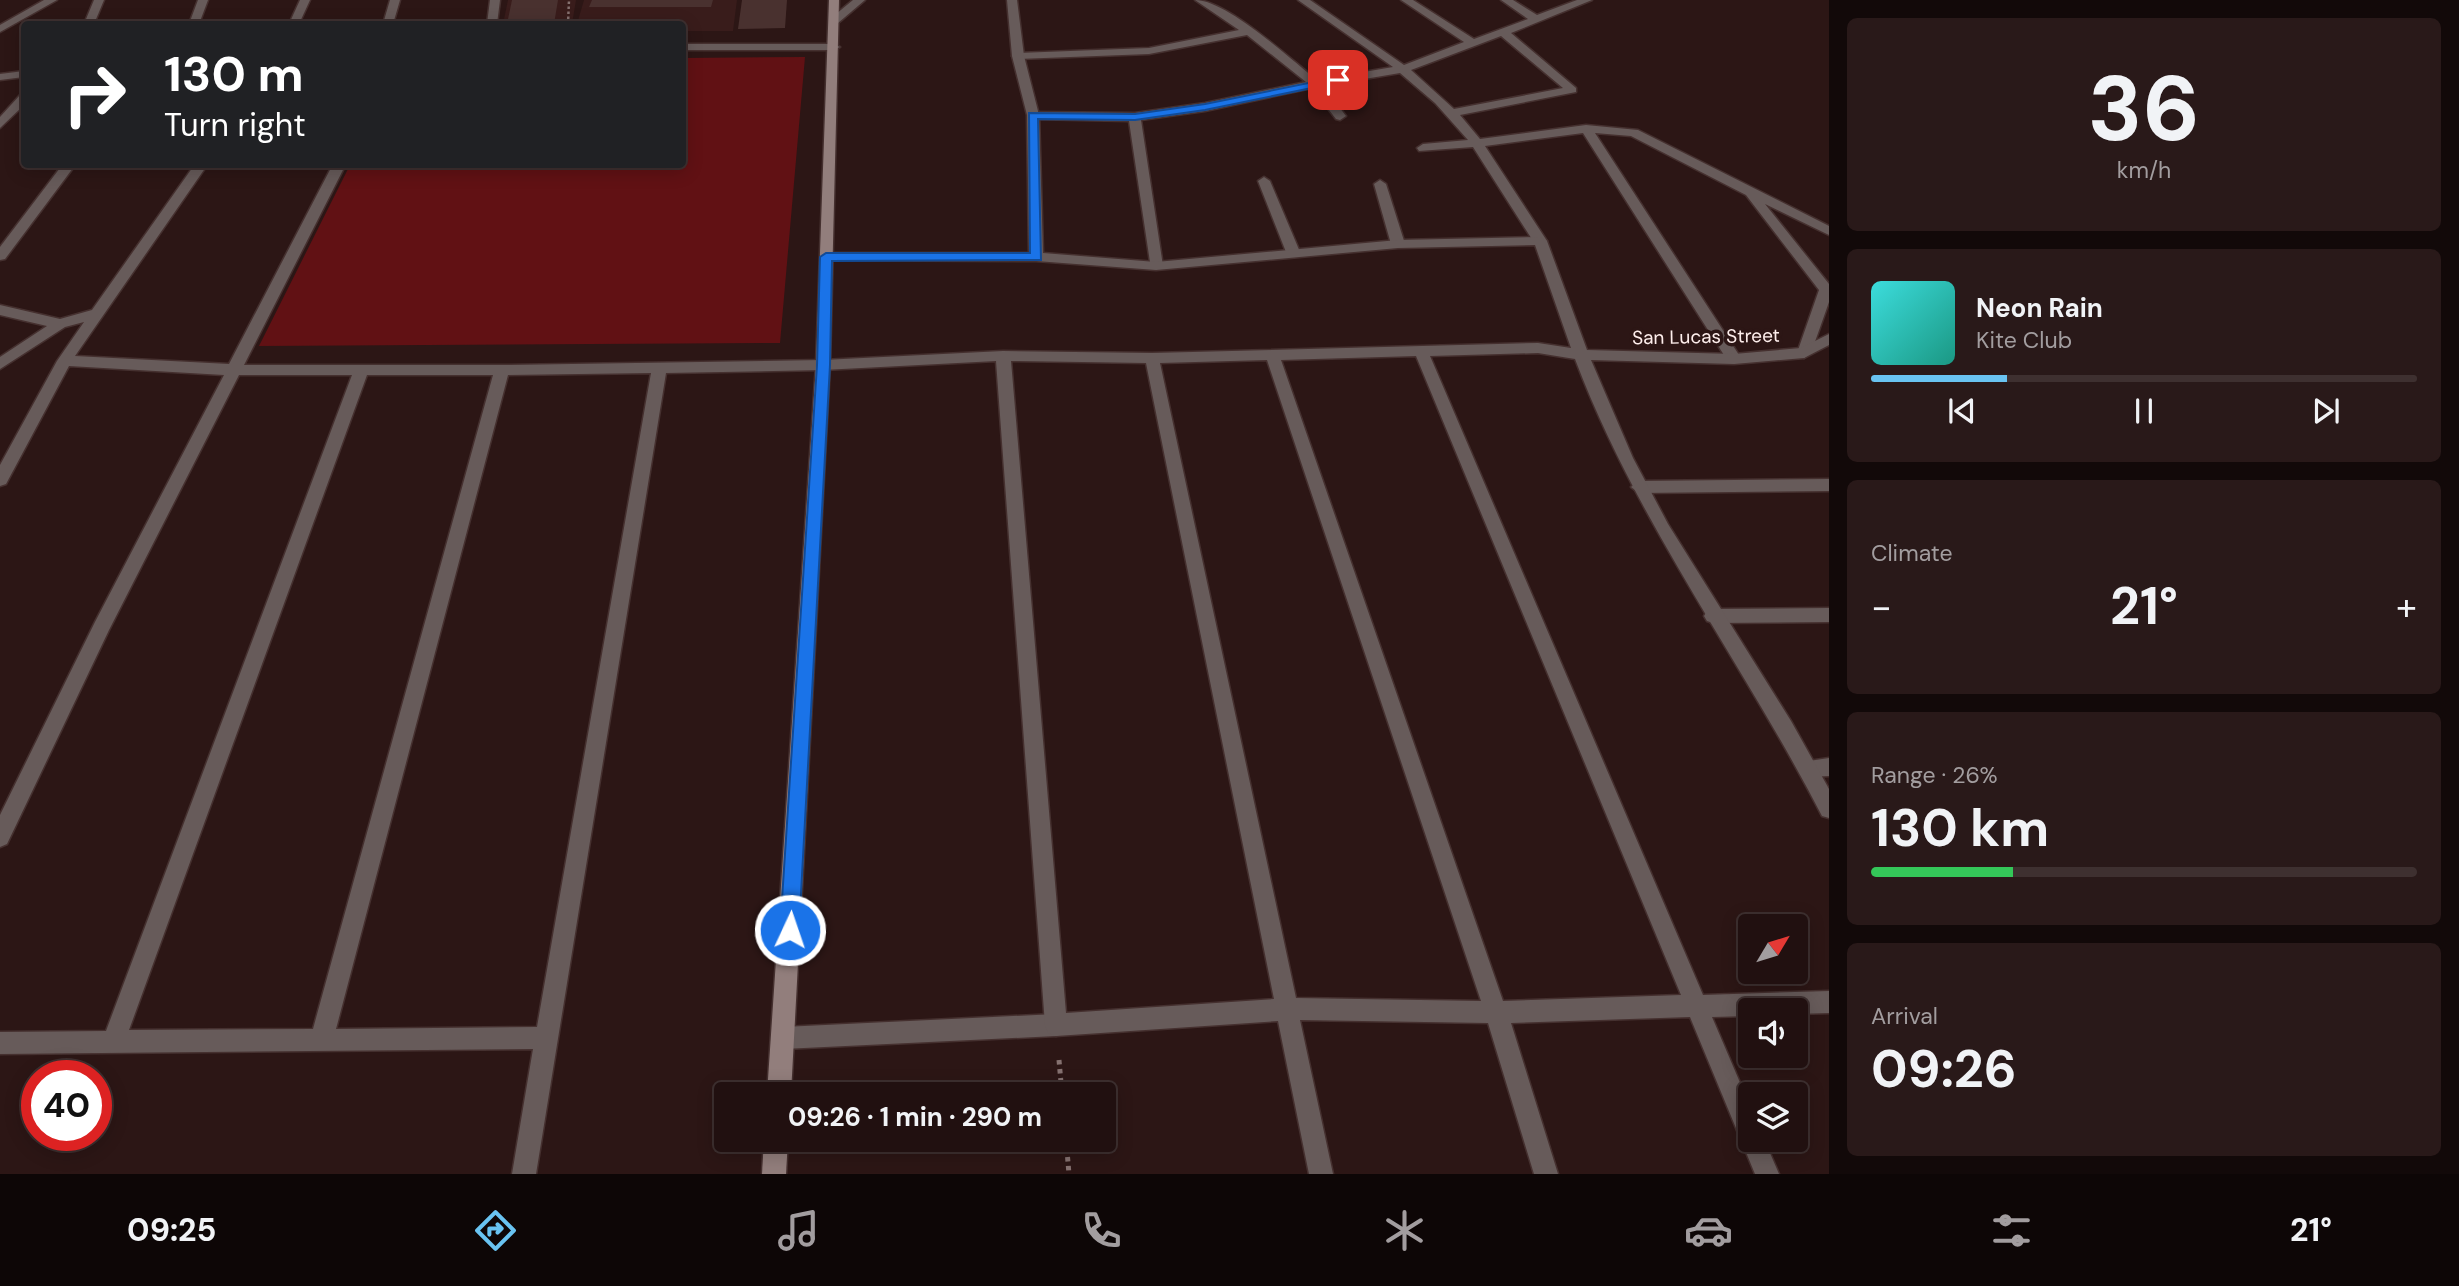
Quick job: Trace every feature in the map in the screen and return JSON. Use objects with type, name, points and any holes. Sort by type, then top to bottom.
[{"type":"street","points":[[0,29],[52,0]]},
{"type":"street","points":[[90,21],[99,0]]},
{"type":"street","points":[[195,21],[203,0]]},
{"type":"street","points":[[295,21],[305,0]]},
{"type":"street","points":[[388,21],[395,0]]},
{"type":"street","points":[[492,21],[495,0]]},
{"type":"street","points":[[780,1082],[823,365],[834,0]]},
{"type":"street","points":[[834,21],[860,0]]},
{"type":"street","points":[[1012,0],[1018,56],[1033,115],[1036,257]]},
{"type":"street","points":[[1199,0],[1249,31],[1315,84],[1340,116]]},
{"type":"street","points":[[1303,0],[1404,69],[1454,112],[1477,143],[1540,241],[1580,355],[1639,487],[1713,615],[1809,768],[1829,809]]},
{"type":"street","points":[[1406,0],[1471,42]]},
{"type":"street","points":[[1506,0],[1536,19]]},
{"type":"street","points":[[1033,115],[1135,117],[1205,107],[1404,69],[1587,0]]},
{"type":"street","points":[[1018,56],[1149,51],[1249,31]]},
{"type":"street","points":[[1454,112],[1572,90],[1502,32]]},
{"type":"street","points":[[686,47],[834,47]]},
{"type":"street","points":[[0,77],[21,74]]},
{"type":"street","points":[[0,124],[21,101]]},
{"type":"street","points":[[1135,117],[1156,266]]},
{"type":"street","points":[[1586,129],[1734,359]]},
{"type":"street","points":[[1423,148],[1586,129],[1634,133],[1750,194],[1829,231]]},
{"type":"street","points":[[0,256],[68,168]]},
{"type":"street","points":[[0,480],[64,361],[199,168]]},
{"type":"street","points":[[0,837],[101,627],[338,168]]},
{"type":"street","points":[[1264,181],[1293,252]]},
{"type":"street","points":[[1380,184],[1398,244]]},
{"type":"street","points":[[1750,194],[1826,290],[1804,353]]},
{"type":"street","points":[[826,257],[1036,257],[1156,266],[1398,244],[1540,241]]},
{"type":"street","points":[[0,310],[61,324]]},
{"type":"street","points":[[0,364],[61,324],[99,313]]},
{"type":"street","name":"San Lucas Street","points":[[64,361],[235,370],[502,370],[823,365],[1003,356],[1152,358],[1538,348],[1580,355],[1734,359],[1804,353],[1829,340]]},
{"type":"street","points":[[1421,351],[1738,1105]]},
{"type":"street","points":[[1272,355],[1496,1012],[1546,1174]]},
{"type":"street","points":[[1003,356],[1056,1024]]},
{"type":"street","points":[[1152,358],[1321,1174]]},
{"type":"street","points":[[524,1174],[659,368]]},
{"type":"street","points":[[113,1042],[361,370]]},
{"type":"street","points":[[321,1041],[502,370]]},
{"type":"street","points":[[1639,487],[1829,485]]},
{"type":"street","points":[[1713,615],[1829,615]]},
{"type":"street","points":[[1809,768],[1829,767]]},
{"type":"street","points":[[783,1038],[1286,1009],[1496,1012],[1829,1002]]},
{"type":"street","points":[[0,1043],[547,1038]]},
{"type":"street","points":[[774,1174],[775,1152]]},
{"type":"street","points":[[1758,1152],[1767,1174]]},
{"type":"path","points":[[568,21],[569,0]]},
{"type":"path","points":[[1067,1152],[1069,1174]]},
{"type":"shaded area","points":[[508,0],[576,0],[572,21],[504,21]]},
{"type":"shaded area","points":[[584,0],[737,0],[733,31],[686,31],[686,21],[578,21]]},
{"type":"shaded area","points":[[805,57],[780,343],[259,346],[348,168],[686,168],[686,58]]},
{"type":"building","points":[[512,0],[558,0],[554,21],[508,21]]},
{"type":"building","points":[[592,0],[713,0],[711,7],[589,7]]},
{"type":"building","points":[[742,0],[787,0],[785,28],[738,29]]},
{"type":"route","points":[[790,930],[823,365],[826,257],[1036,257],[1033,115],[1135,117],[1205,107],[1338,80]]}]
